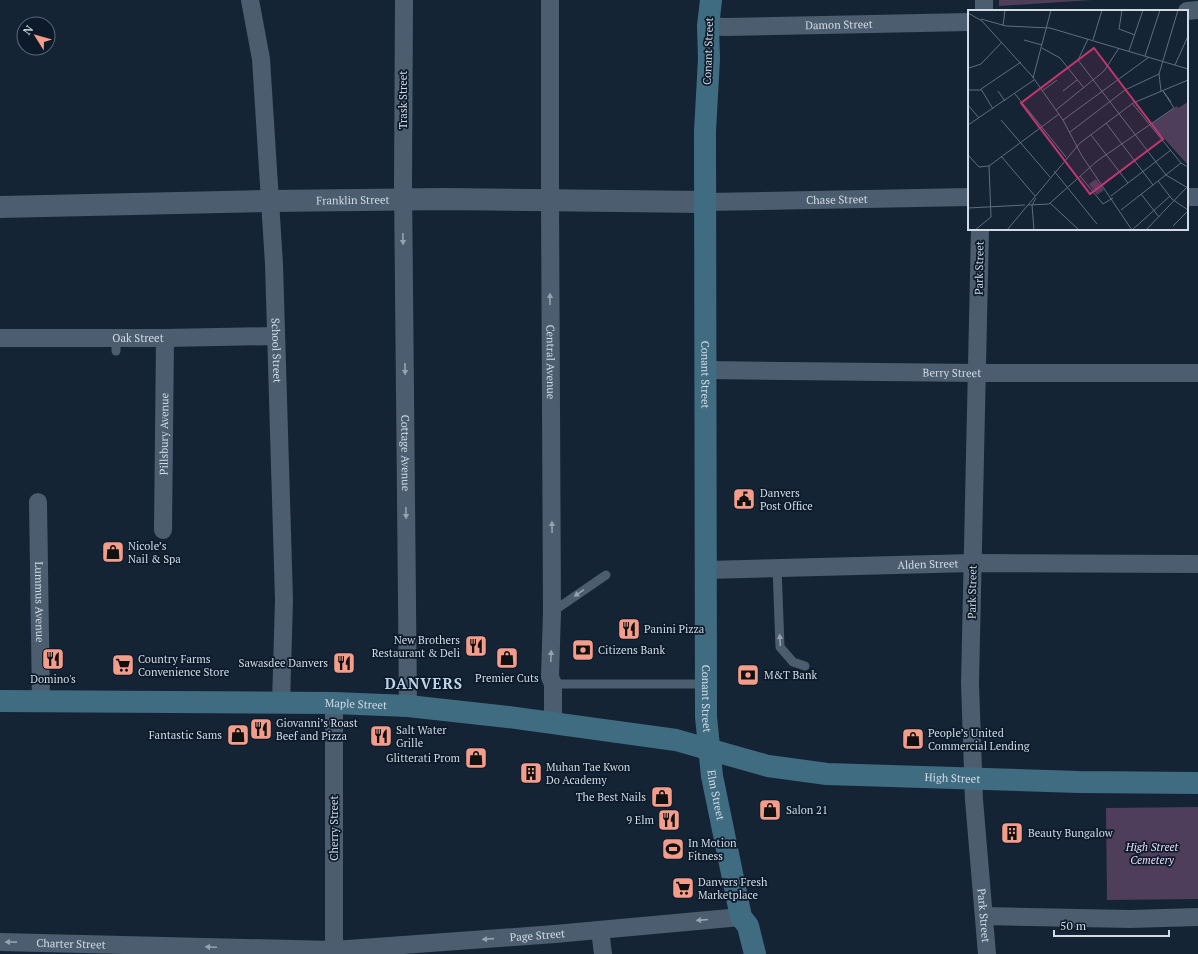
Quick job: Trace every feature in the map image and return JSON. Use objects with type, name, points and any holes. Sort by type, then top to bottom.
[{"type":"main road","name":"Conant Street","points":[[709,750],[706,717],[705,131],[709,59],[708,26],[711,0]]},
{"type":"main road","name":"Maple Street","points":[[0,701],[334,703],[408,706],[553,723],[676,740],[709,750]]},
{"type":"main road","name":"High Street","points":[[709,750],[768,766],[827,774],[1079,782],[1198,783]]},
{"type":"main road","name":"Elm Street","points":[[709,750],[712,776],[740,917],[748,926],[755,954]]},
{"type":"street","name":"School Street","points":[[250,0],[261,59],[270,201],[276,336],[284,600],[281,703]]},
{"type":"street","name":"Trask Street","points":[[403,200],[404,0]]},
{"type":"street","name":"Central Avenue","points":[[550,0],[552,612],[550,677],[553,684],[553,723]]},
{"type":"street","points":[[1188,11],[1198,10]]},
{"type":"street","name":"Damon Street","points":[[708,26],[725,27],[968,22]]},
{"type":"street","name":"Chase Street","points":[[705,202],[968,197]]},
{"type":"street","name":"Franklin Street","points":[[0,207],[270,201],[403,200],[705,202]]},
{"type":"street","name":"Cottage Avenue","points":[[403,200],[408,706]]},
{"type":"street","name":"Park Street","points":[[980,230],[970,683],[973,779],[987,954]]},
{"type":"street","name":"Oak Street","points":[[0,338],[116,345],[165,338],[276,336]]},
{"type":"street","name":"Pillsbury Avenue","points":[[163,530],[165,338]]},
{"type":"street","name":"Berry Street","points":[[705,370],[976,374],[1198,373]]},
{"type":"street","name":"Lummus Avenue","points":[[38,502],[41,701]]},
{"type":"street","name":"Alden Street","points":[[706,570],[972,563],[1198,564]]},
{"type":"street","name":"Cherry Street","points":[[334,703],[334,952]]},
{"type":"street","points":[[984,916],[1130,919],[1198,917]]},
{"type":"street","name":"Page Street","points":[[334,952],[740,917]]},
{"type":"street","points":[[600,930],[603,954]]},
{"type":"street","name":"Charter Street","points":[[0,942],[334,952]]},
{"type":"lane","points":[[777,568],[780,647],[793,662],[805,666]]},
{"type":"lane","points":[[552,612],[606,574]]},
{"type":"lane","points":[[553,684],[707,684]]},
{"type":"green space","points":[[999,0],[1092,0],[999,6]]},
{"type":"green space","name":"High Street Cemetery","points":[[1198,807],[1198,899],[1107,900],[1106,808]]},
{"type":"place","name":"Danvers Post Office","points":[[744,499]]},
{"type":"place","name":"Nicole’s Nail & Spa","points":[[113,552]]},
{"type":"place","name":"Panini Pizza","points":[[629,629]]},
{"type":"place","name":"New Brothers Restaurant & Deli","points":[[476,646]]},
{"type":"place","name":"Citizens Bank","points":[[583,650]]},
{"type":"place","name":"Premier Cuts","points":[[507,658]]},
{"type":"place","name":"Domino's","points":[[53,659]]},
{"type":"place","name":"Sawasdee Danvers","points":[[344,663]]},
{"type":"place","name":"Country Farms Convenience Store","points":[[123,665]]},
{"type":"place","name":"M&T Bank","points":[[748,675]]},
{"type":"place","name":"Giovanni’s Roast Beef and Pizza","points":[[261,729]]},
{"type":"place","name":"Fantastic Sams","points":[[238,735]]},
{"type":"place","name":"Salt Water Grille","points":[[381,736]]},
{"type":"place","name":"People’s United Commercial Lending","points":[[913,739]]},
{"type":"place","name":"Glitterati Prom","points":[[476,758]]},
{"type":"place","name":"Muhan Tae Kwon Do Academy","points":[[531,773]]},
{"type":"place","name":"The Best Nails","points":[[662,797]]},
{"type":"place","name":"Salon 21","points":[[770,810]]},
{"type":"place","name":"9 Elm","points":[[669,820]]},
{"type":"place","name":"Beauty Bungalow","points":[[1012,833]]},
{"type":"place","name":"In Motion Fitness","points":[[673,849]]},
{"type":"place","name":"Danvers Fresh Marketplace","points":[[683,888]]},
{"type":"district","name":"DANVERS","points":[[424,683]]}]
